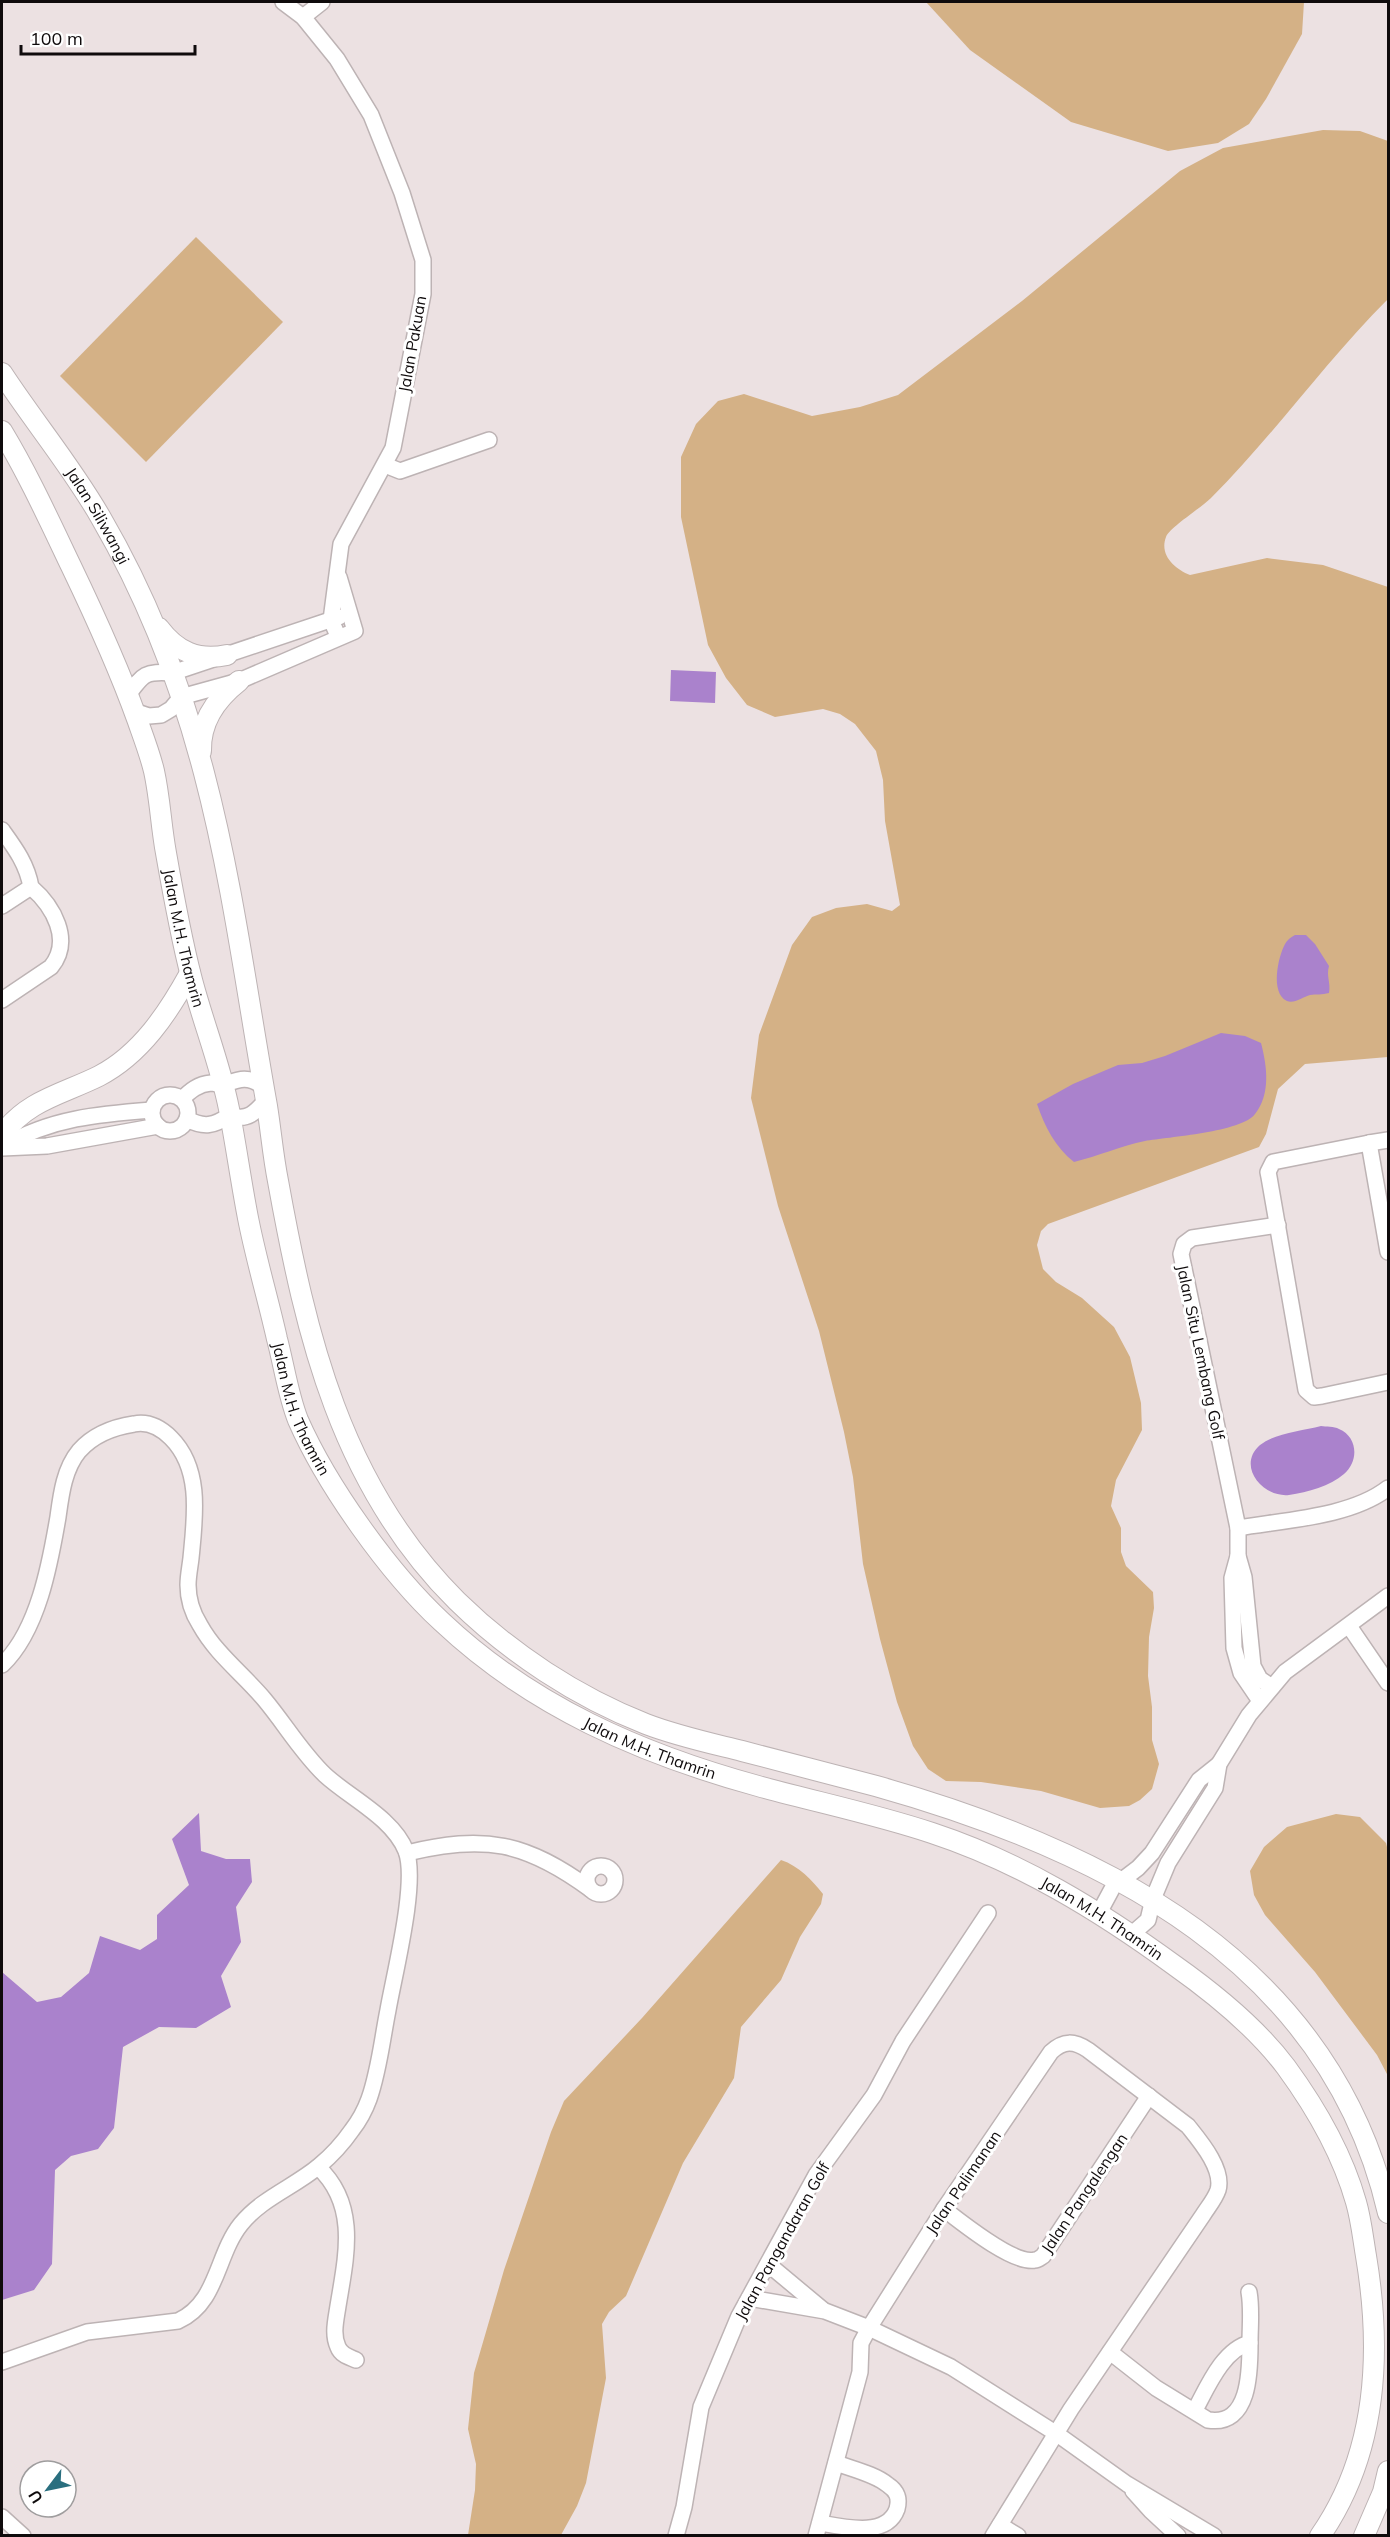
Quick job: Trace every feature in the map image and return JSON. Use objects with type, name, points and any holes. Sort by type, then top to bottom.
[{"type":"main road","name":"Jalan Siliwangi","points":[[2,373],[101,518],[152,619],[172,673]]},
{"type":"main road","points":[[2,431],[51,519],[99,621],[131,703]]},
{"type":"main road","points":[[152,619],[167,639],[189,654],[214,658],[227,655]]},
{"type":"main road","points":[[172,673],[181,697]]},
{"type":"main road","points":[[203,768],[200,748],[203,728],[223,693],[239,681]]},
{"type":"main road","name":"Jalan M.H. Thamrin","points":[[181,697],[203,768],[230,885],[277,1176],[314,1346],[338,1419],[362,1471],[395,1525],[458,1601],[505,1641],[552,1676],[603,1705],[648,1724],[974,1816],[1052,1847],[1153,1899],[1230,1955],[1291,2017],[1343,2094],[1370,2151],[1389,2213]]},
{"type":"main road","name":"Jalan M.H. Thamrin","points":[[131,703],[154,768],[167,857],[190,973],[224,1085],[249,1223],[296,1416],[328,1475],[361,1526],[399,1576],[437,1618],[479,1655],[527,1689],[577,1719],[630,1744],[758,1786],[935,1834],[997,1858],[1099,1913],[1132,1934],[1204,1986],[1245,2022],[1283,2063],[1314,2109],[1339,2154],[1358,2206],[1371,2287],[1375,2345],[1372,2397],[1363,2444],[1342,2500],[1320,2533]]},
{"type":"main road","points":[[2,1135],[15,1118],[32,1105],[102,1075],[124,1059],[145,1040],[166,1015],[190,973]]},
{"type":"main road","points":[[1364,2535],[1383,2492],[1389,2471]]},
{"type":"street","name":"Jalan Pakuan","points":[[283,2],[303,17],[337,59],[371,115],[402,193],[423,260],[423,294],[393,448],[341,544],[331,620]]},
{"type":"street","points":[[303,17],[322,2]]},
{"type":"street","points":[[385,465],[400,471],[489,440]]},
{"type":"street","points":[[337,568],[354,631],[239,681],[181,697],[171,709],[161,716],[149,716],[131,703],[141,677],[151,672],[172,673],[348,613]]},
{"type":"street","points":[[331,620],[338,636]]},
{"type":"street","points":[[2,830],[29,872],[31,887],[43,898],[60,930],[60,952],[51,967],[2,1000]]},
{"type":"street","points":[[2,906],[31,887]]},
{"type":"street","points":[[182,1100],[200,1085],[212,1083],[224,1085],[231,1080],[248,1078],[264,1093],[247,1118],[239,1119],[230,1115],[211,1126],[198,1125],[187,1119]]},
{"type":"street","points":[[172,1095],[182,1100],[188,1112],[187,1119],[184,1124],[174,1130],[162,1129],[152,1116],[152,1110],[161,1097],[172,1095]]},
{"type":"street","points":[[152,1110],[105,1113],[46,1125],[23,1134],[2,1148],[47,1146],[158,1125]]},
{"type":"street","points":[[105,1113],[109,1135]]},
{"type":"street","points":[[1389,1140],[1273,1162],[1268,1172],[1308,1393],[1314,1397],[1322,1396],[1389,1382]]},
{"type":"street","points":[[1369,1143],[1389,1252]]},
{"type":"street","name":"Jalan Situ Lembang Golf","points":[[1260,1701],[1241,1673],[1234,1648],[1232,1578],[1238,1556],[1238,1528],[1181,1249],[1192,1238],[1278,1225]]},
{"type":"street","points":[[2,1665],[13,1654],[24,1636],[34,1612],[52,1547],[67,1472],[77,1452],[94,1437],[118,1427],[139,1423],[160,1428],[175,1442],[187,1459],[193,1477],[192,1555],[188,1585],[191,1606],[199,1624],[223,1656],[267,1702],[305,1754],[325,1774],[381,1820],[407,1853],[408,1887],[405,1924],[383,2043],[369,2100],[352,2130],[318,2167],[274,2195],[243,2222],[227,2248],[207,2296],[189,2316],[177,2321],[87,2332],[2,2362]]},
{"type":"street","points":[[1238,1528],[1346,1509],[1366,1503],[1389,1488]]},
{"type":"street","name":"Jalan Situ Lembang Golf","points":[[1238,1556],[1244,1577],[1253,1666],[1260,1679],[1272,1687]]},
{"type":"street","points":[[1132,1934],[1148,1920],[1153,1899],[1168,1863],[1215,1788],[1219,1764],[1233,1738],[1260,1701],[1285,1672],[1307,1654],[1389,1596]]},
{"type":"street","points":[[1349,1626],[1389,1683]]},
{"type":"street","points":[[1234,1627],[1250,1628]]},
{"type":"street","points":[[1099,1913],[1107,1894],[1152,1853],[1199,1780],[1219,1764]]},
{"type":"street","points":[[407,1853],[454,1843],[479,1842],[506,1845],[541,1858],[590,1889]]},
{"type":"street","name":"Jalan Pangandaran Golf","points":[[676,2535],[684,2507],[702,2407],[731,2334],[749,2298],[816,2175],[874,2095],[903,2041],[988,1913]]},
{"type":"street","name":"Jalan Palimanan","points":[[818,2529],[860,2372],[861,2343],[944,2209],[1051,2052],[1065,2043],[1075,2043],[1088,2050],[1149,2096]]},
{"type":"street","points":[[1018,2535],[997,2530],[1110,2352],[1203,2215],[1219,2187],[1216,2170],[1200,2141],[1188,2126],[1149,2096]]},
{"type":"street","name":"Jalan Pangalengan","points":[[944,2209],[993,2245],[1023,2259],[1035,2260],[1043,2256],[1149,2096]]},
{"type":"street","points":[[318,2167],[328,2176],[340,2194],[345,2215],[348,2243],[334,2334],[338,2349],[346,2356],[356,2360]]},
{"type":"street","points":[[768,2264],[825,2311]]},
{"type":"street","points":[[1110,2352],[1156,2388],[1208,2420],[1218,2421],[1230,2418],[1243,2402],[1249,2374],[1251,2304],[1249,2292]]},
{"type":"street","points":[[749,2298],[825,2311],[869,2328],[951,2367],[1057,2434],[1127,2484],[1214,2535]]},
{"type":"street","points":[[1195,2410],[1219,2368],[1237,2348],[1250,2343]]},
{"type":"street","points":[[818,2529],[876,2532],[888,2526],[896,2512],[899,2501],[897,2494],[886,2482],[836,2463]]},
{"type":"street","points":[[1127,2484],[1150,2511],[1178,2535]]},
{"type":"street","points":[[2,2517],[23,2535]]},
{"type":"shaded area","points":[[926,2],[1304,2],[1302,34],[1266,99],[1249,124],[1218,143],[1168,151],[1071,122],[970,50]]},
{"type":"shaded area","points":[[1323,130],[1360,131],[1388,141],[1388,299],[1234,474],[1211,498],[1169,533],[1164,544],[1167,555],[1174,565],[1190,575],[1267,558],[1323,565],[1388,587],[1388,1057],[1305,1064],[1278,1089],[1266,1134],[1259,1147],[1048,1224],[1041,1231],[1037,1245],[1043,1269],[1056,1282],[1082,1298],[1114,1327],[1130,1357],[1141,1403],[1142,1430],[1116,1480],[1111,1506],[1121,1528],[1121,1552],[1126,1566],[1153,1592],[1154,1608],[1149,1637],[1148,1676],[1152,1707],[1152,1740],[1159,1764],[1152,1789],[1129,1806],[1100,1808],[1041,1791],[981,1782],[946,1781],[928,1769],[913,1746],[897,1702],[863,1564],[853,1477],[844,1432],[819,1331],[778,1206],[751,1098],[759,1035],[792,945],[812,917],[836,908],[867,904],[892,911],[900,905],[885,821],[883,780],[876,751],[855,724],[840,714],[823,709],[775,717],[747,705],[726,678],[708,645],[681,517],[681,457],[696,424],[718,401],[744,394],[812,416],[860,407],[898,395],[1022,301],[1180,171],[1223,148]]},
{"type":"shaded area","points":[[196,237],[283,322],[146,462],[60,376]]},
{"type":"shaded area","points":[[671,670],[716,672],[715,703],[670,701]]},
{"type":"shaded area","points":[[1295,935],[1306,935],[1315,944],[1329,966],[1329,993],[1310,995],[1293,1002],[1282,997],[1277,983],[1278,966],[1285,944]]},
{"type":"shaded area","points":[[1221,1033],[1245,1036],[1261,1043],[1266,1070],[1266,1089],[1260,1106],[1247,1120],[1221,1129],[1136,1143],[1074,1162],[1051,1136],[1037,1104],[1073,1084],[1118,1065],[1142,1063],[1165,1056]]},
{"type":"shaded area","points":[[1321,1426],[1339,1429],[1350,1438],[1353,1443],[1354,1456],[1349,1469],[1332,1482],[1289,1495],[1279,1495],[1262,1486],[1252,1471],[1251,1462],[1253,1453],[1260,1445],[1281,1435]]},
{"type":"shaded area","points":[[199,1813],[201,1851],[226,1859],[250,1859],[252,1882],[236,1907],[241,1942],[221,1976],[231,2007],[196,2028],[159,2027],[123,2047],[114,2128],[98,2149],[71,2156],[55,2170],[52,2264],[34,2290],[2,2300],[2,1972],[37,2002],[61,1997],[89,1973],[100,1936],[140,1950],[157,1939],[157,1915],[189,1885],[172,1839]]},
{"type":"shaded area","points":[[1336,1814],[1360,1817],[1386,1843],[1388,1851],[1388,2076],[1377,2055],[1315,1972],[1265,1915],[1254,1895],[1250,1871],[1264,1847],[1287,1827]]},
{"type":"shaded area","points":[[781,1860],[805,1874],[823,1894],[821,1904],[800,1937],[781,1980],[741,2027],[734,2078],[683,2163],[626,2296],[609,2312],[602,2324],[606,2378],[586,2483],[577,2506],[561,2535],[468,2535],[475,2490],[476,2464],[468,2429],[474,2373],[504,2270],[551,2132],[564,2101],[642,2018]]}]
